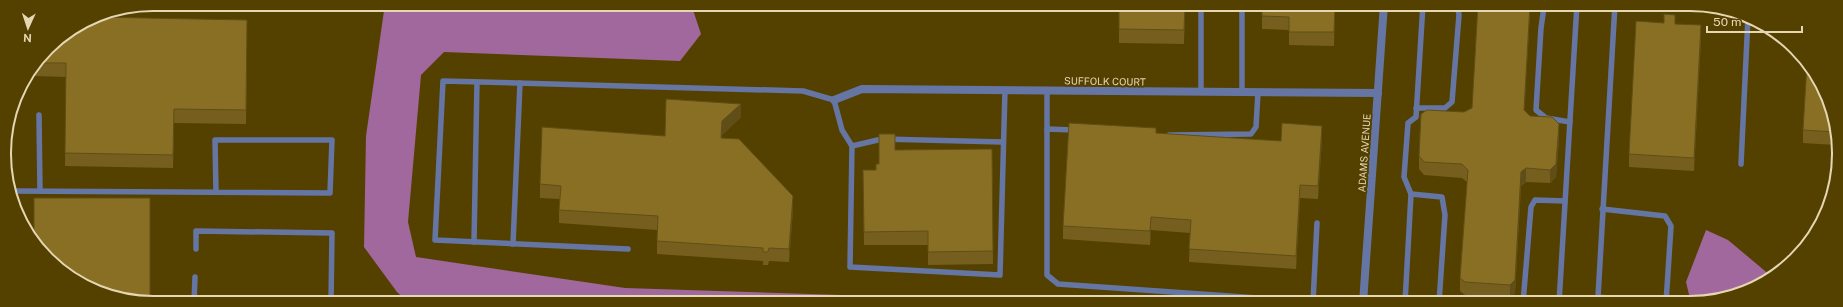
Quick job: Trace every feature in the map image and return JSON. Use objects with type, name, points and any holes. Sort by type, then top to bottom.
[{"type":"street","name":"ADAMS AVENUE","points":[[1364,296],[1384,11]]},
{"type":"street","name":"SUFFOLK COURT","points":[[834,100],[862,89],[1378,93]]},
{"type":"lane","points":[[1201,11],[1201,92]]},
{"type":"lane","points":[[1242,11],[1242,92]]},
{"type":"lane","points":[[1405,296],[1411,194],[1404,177],[1408,122],[1416,117],[1423,11]]},
{"type":"lane","points":[[1416,108],[1445,108],[1452,102],[1460,15],[1459,11]]},
{"type":"lane","points":[[1543,11],[1536,110],[1546,118],[1570,122]]},
{"type":"lane","points":[[1559,296],[1577,11]]},
{"type":"lane","points":[[1598,296],[1615,11]]},
{"type":"lane","points":[[1741,164],[1744,130],[1748,24]]},
{"type":"lane","points":[[628,249],[435,240],[443,81],[803,91],[834,100],[842,130],[852,146],[850,267],[1000,275],[1005,90]]},
{"type":"lane","points":[[474,242],[477,82]]},
{"type":"lane","points":[[513,244],[520,83]]},
{"type":"lane","points":[[1047,90],[1047,274],[1058,284],[1227,296]]},
{"type":"lane","points":[[1166,135],[1251,134],[1256,127],[1258,92]]},
{"type":"lane","points":[[39,115],[40,191]]},
{"type":"lane","points":[[1047,129],[1084,131]]},
{"type":"lane","points":[[852,146],[882,139],[1003,142]]},
{"type":"lane","points":[[16,191],[330,193],[332,140],[215,140],[216,192]]},
{"type":"lane","points":[[1411,194],[1442,197],[1445,215],[1440,296]]},
{"type":"lane","points":[[1524,296],[1531,207],[1535,200],[1565,201]]},
{"type":"lane","points":[[1602,209],[1665,216],[1671,226],[1666,296]]},
{"type":"lane","points":[[1312,296],[1317,223]]},
{"type":"lane","points":[[196,249],[196,231],[332,233],[331,296]]},
{"type":"lane","points":[[194,296],[195,277]]},
{"type":"shaded area","points":[[384,11],[693,11],[701,34],[680,61],[444,52],[421,75],[408,222],[416,257],[625,288],[874,296],[401,296],[364,247],[366,136]]},
{"type":"shaded area","points":[[1706,230],[1728,240],[1767,273],[1744,285],[1726,291],[1699,296],[1689,296],[1686,282]]},
{"type":"building","points":[[1119,11],[1185,11],[1184,30],[1119,29]]},
{"type":"building","points":[[1262,11],[1335,11],[1334,32],[1289,32],[1289,17],[1262,16]]},
{"type":"building","points":[[1478,11],[1530,11],[1524,110],[1530,116],[1552,117],[1559,124],[1556,164],[1550,170],[1526,168],[1521,172],[1515,280],[1510,285],[1465,282],[1460,278],[1468,170],[1462,164],[1424,162],[1419,156],[1421,114],[1427,110],[1464,112],[1472,108]]},
{"type":"building","points":[[1664,14],[1675,15],[1675,24],[1701,25],[1694,158],[1629,154],[1636,21],[1664,23]]},
{"type":"building","points":[[113,17],[247,20],[246,110],[174,109],[173,155],[65,153],[66,63],[43,63],[67,40],[90,26]]},
{"type":"building","points":[[1806,72],[1821,99],[1830,132],[1803,130]]},
{"type":"building","points":[[666,99],[741,104],[722,121],[721,138],[739,139],[793,196],[789,249],[769,248],[768,252],[763,252],[763,248],[657,241],[658,216],[559,210],[561,186],[540,184],[542,127],[665,136]]},
{"type":"building","points":[[1069,123],[1156,128],[1156,133],[1281,141],[1282,123],[1322,126],[1318,186],[1300,185],[1296,256],[1189,249],[1191,220],[1151,217],[1150,231],[1063,226]]},
{"type":"building","points":[[879,134],[895,134],[895,150],[992,149],[993,251],[928,252],[928,231],[864,232],[863,170],[876,170],[876,164],[879,164]]},
{"type":"building","points":[[34,198],[150,198],[150,296],[135,295],[117,291],[82,277],[60,261],[46,247],[34,231]]}]
